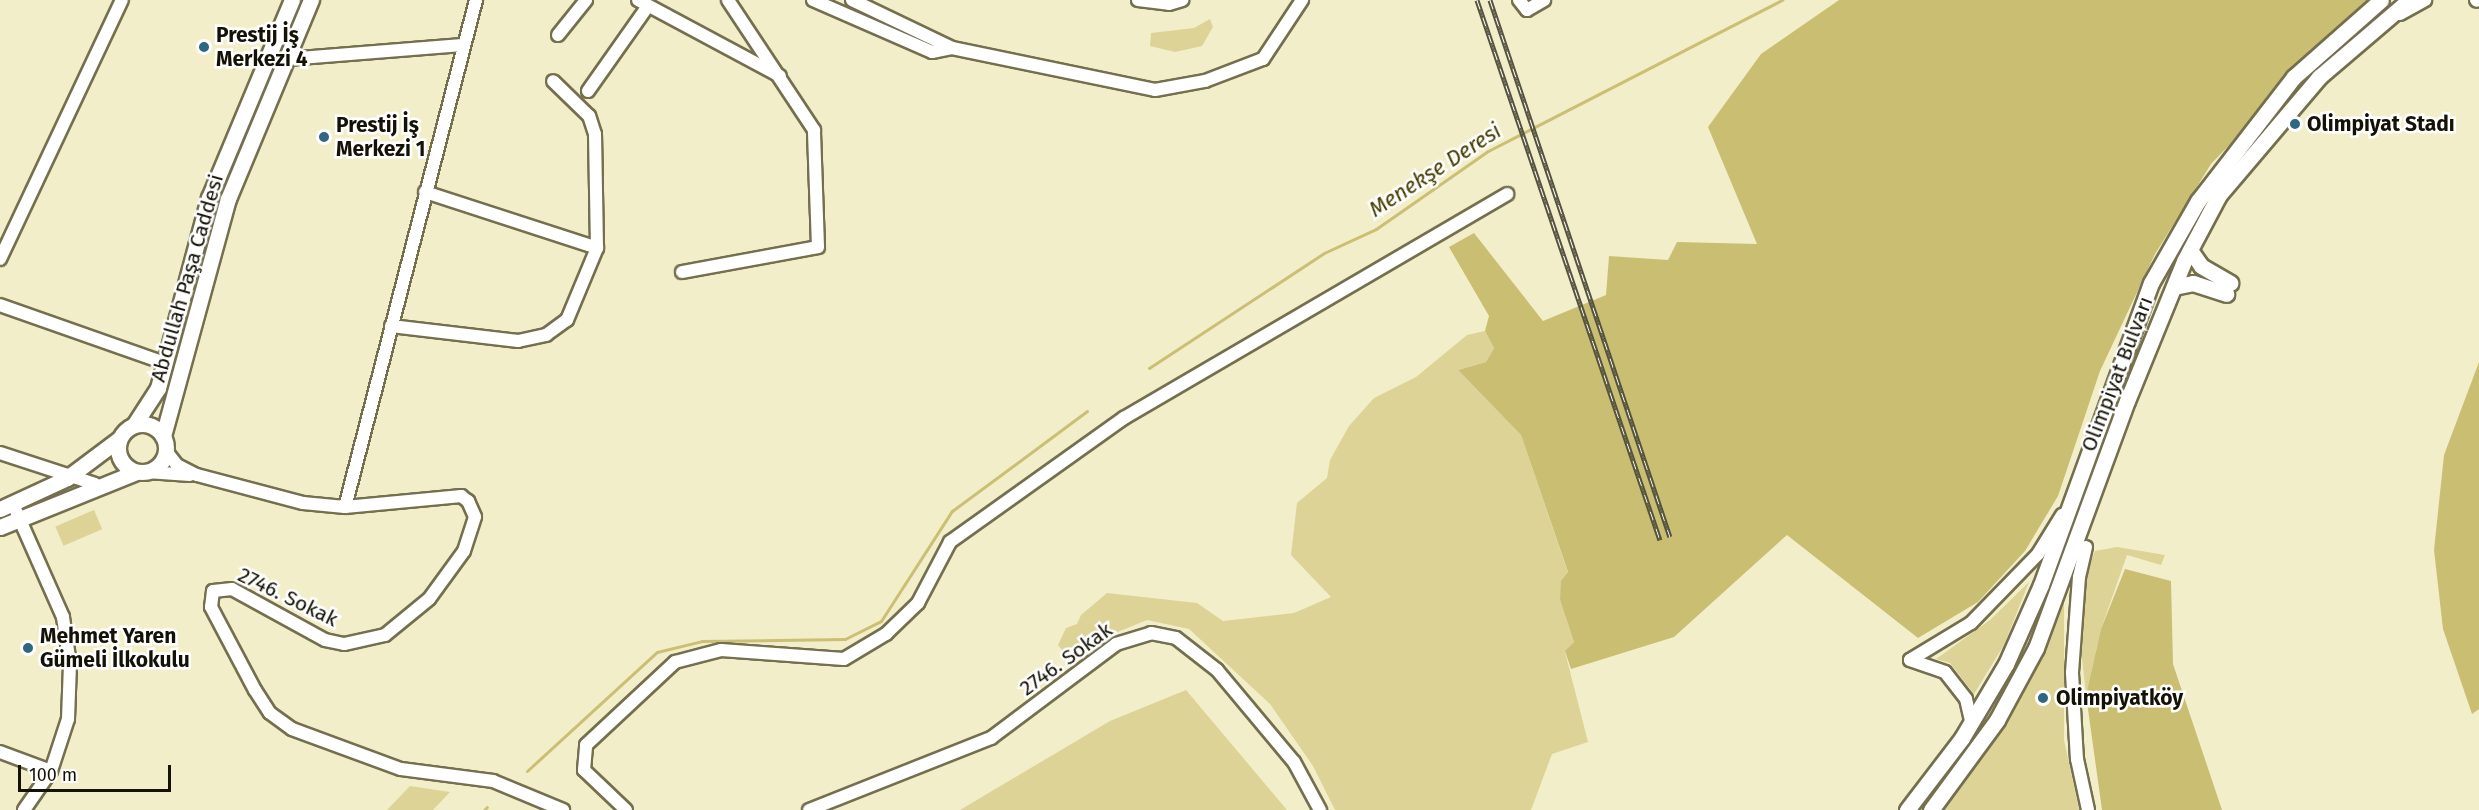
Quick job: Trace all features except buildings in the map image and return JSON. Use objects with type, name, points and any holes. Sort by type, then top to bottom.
[{"type":"main road","name":"Abdullah Paşa Caddesi","points":[[134,425],[158,388],[209,198],[292,0]]},
{"type":"main road","name":"Abdullah Paşa Caddesi","points":[[165,444],[228,199],[311,0]]},
{"type":"main road","name":"Olimpiyat Bulvarı","points":[[1907,810],[1972,724],[2006,664],[2073,496],[2151,283],[2198,201],[2294,77],[2381,0]]},
{"type":"main road","name":"Olimpiyat Bulvarı","points":[[1931,810],[1997,720],[2036,648],[2174,287],[2190,250],[2219,195],[2252,149],[2319,76],[2409,0]]},
{"type":"main road","points":[[2174,287],[2193,283],[2228,289],[2201,266],[2190,250]]},
{"type":"main road","points":[[0,527],[95,484],[158,467],[165,444],[151,425],[134,425],[119,440],[68,478],[6,507]]},
{"type":"main road","points":[[119,440],[120,459],[141,472]]},
{"type":"street","points":[[0,259],[122,0]]},
{"type":"street","points":[[345,507],[462,45],[476,0]]},
{"type":"street","points":[[558,35],[586,0]]},
{"type":"street","points":[[682,273],[818,247],[814,130],[782,76],[728,0]]},
{"type":"street","points":[[813,0],[932,52],[952,48]]},
{"type":"street","points":[[1138,0],[1169,4],[1182,0]]},
{"type":"street","points":[[856,19],[862,2],[952,48],[1155,90],[1205,81],[1263,59],[1302,0]]},
{"type":"street","points":[[1523,5],[1544,0]]},
{"type":"street","points":[[2383,23],[2425,0]]},
{"type":"street","points":[[588,91],[643,3],[782,76]]},
{"type":"street","points":[[287,59],[462,45]]},
{"type":"street","points":[[391,326],[518,341],[546,335],[567,320],[597,248],[595,134],[589,116],[553,81]]},
{"type":"street","points":[[425,192],[597,248]]},
{"type":"street","points":[[626,810],[584,770],[586,745],[675,662],[721,650],[844,659],[886,634],[918,603],[950,542],[1124,418],[1507,194]]},
{"type":"street","points":[[0,305],[165,363]]},
{"type":"street","points":[[165,444],[177,465],[197,475]]},
{"type":"street","points":[[0,453],[68,478],[95,484]]},
{"type":"street","points":[[141,472],[197,475]]},
{"type":"street","name":"2746. Sokak","points":[[197,475],[303,503],[345,507],[461,496],[475,517],[464,551],[429,599],[392,630],[365,642],[324,640],[232,589],[213,591],[209,599],[216,619],[270,713],[324,743],[390,765],[493,781],[563,810]]},
{"type":"street","points":[[1972,724],[1966,699],[1945,672],[1910,660],[1971,623],[2004,591],[2038,554],[2073,496]]},
{"type":"street","points":[[6,507],[20,519],[63,617],[70,664],[68,720],[61,755],[24,810]]},
{"type":"street","points":[[2086,547],[2079,577],[2072,673],[2077,759],[2088,810]]},
{"type":"street","name":"2746. Sokak","points":[[808,810],[991,738],[1116,644],[1151,633],[1176,638],[1224,677],[1294,762],[1320,810]]},
{"type":"street","points":[[0,752],[51,771]]},
{"type":"shaded area","points":[[1839,0],[2369,0],[2211,164],[2155,254],[2100,371],[2058,496],[2025,551],[1978,602],[1918,638],[1787,535],[1674,637],[1571,669],[1565,651],[1574,642],[1560,600],[1561,581],[1568,572],[1521,435],[1458,370],[1486,362],[1494,348],[1485,331],[1489,316],[1449,247],[1474,233],[1543,321],[1606,295],[1609,256],[1668,260],[1677,242],[1757,244],[1708,127],[1761,54]]},
{"type":"shaded area","points":[[1210,19],[1213,27],[1202,46],[1175,52],[1150,46],[1151,33],[1194,28]]},
{"type":"shaded area","points":[[1485,331],[1494,348],[1486,362],[1458,370],[1521,435],[1568,573],[1560,600],[1574,642],[1565,652],[1588,742],[1552,754],[1531,810],[1335,810],[1313,766],[1270,704],[1189,629],[1147,620],[1081,647],[1062,650],[1058,645],[1066,628],[1077,624],[1081,615],[1107,593],[1197,603],[1223,621],[1294,613],[1331,597],[1291,555],[1297,503],[1327,478],[1330,460],[1349,426],[1374,398],[1416,377],[1467,335]]},
{"type":"shaded area","points":[[2479,362],[2479,709],[2472,714],[2443,629],[2434,550],[2444,455]]},
{"type":"shaded area","points":[[94,510],[102,529],[64,546],[55,526]]},
{"type":"shaded area","points":[[2117,547],[2165,555],[2161,565],[2127,555],[2101,629],[2086,695],[2078,621],[2087,570],[2095,551]]},
{"type":"shaded area","points":[[2125,569],[2171,581],[2173,664],[2222,810],[2102,810],[2086,695],[2101,629]]},
{"type":"shaded area","points":[[2029,582],[2004,645],[1974,694],[1950,663],[1936,659],[1990,620]]},
{"type":"shaded area","points":[[2064,592],[2064,740],[2079,810],[1941,810],[1988,744]]},
{"type":"shaded area","points":[[1186,690],[1287,810],[960,810],[1110,721]]},
{"type":"shaded area","points":[[410,786],[450,792],[433,810],[387,810]]},
{"type":"waterway","name":"Menekşe Deresi","points":[[1149,368],[1324,253],[1376,229],[1488,151],[1782,0]]},
{"type":"waterway","name":"Menekşe Deresi","points":[[527,771],[657,652],[702,641],[845,639],[881,621],[952,511],[1087,411]]},
{"type":"waterway","name":"Menekşe Deresi","points":[[484,810],[487,807]]},
{"type":"railway","points":[[1477,0],[1660,540]]},
{"type":"railway","points":[[1490,0],[1670,537]]},
{"type":"place","name":"Prestij İş Merkezi 4","points":[[204,47]]},
{"type":"place","name":"Olimpiyat Stadı","points":[[2295,124]]},
{"type":"place","name":"Prestij İş Merkezi 1","points":[[324,137]]},
{"type":"place","name":"Mehmet Yaren Gümeli İlkokulu","points":[[28,648]]},
{"type":"place","name":"Olimpiyatköy","points":[[2043,698]]}]
